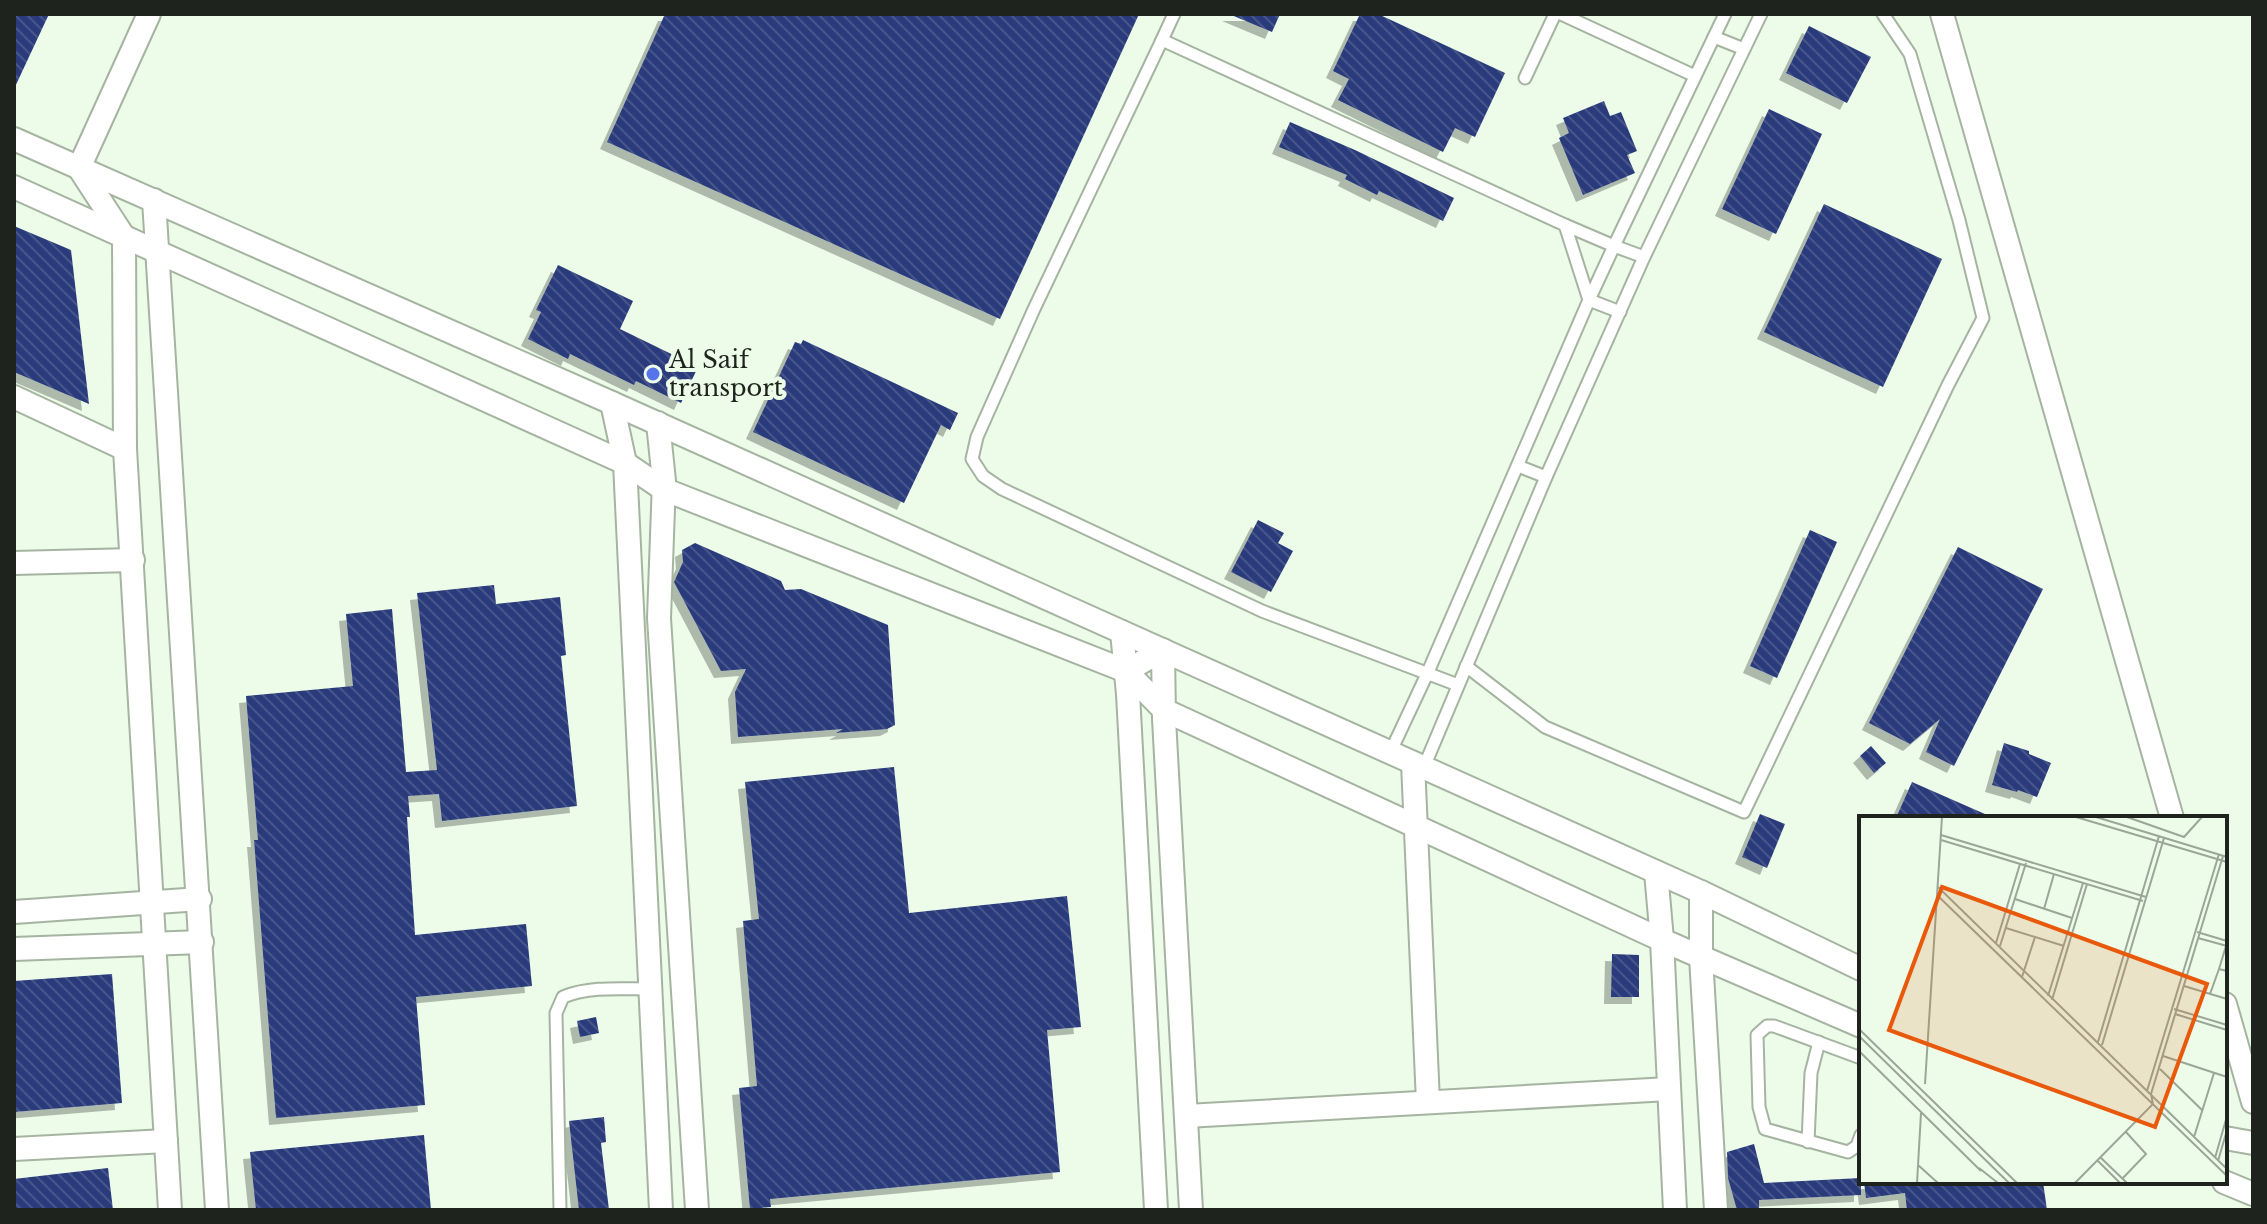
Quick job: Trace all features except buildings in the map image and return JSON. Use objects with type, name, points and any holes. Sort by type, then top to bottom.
[{"type":"street","points":[[79,168],[149,14]]},
{"type":"street","points":[[1942,14],[2171,816]]},
{"type":"street","points":[[14,139],[658,423],[1701,892],[1859,968]]},
{"type":"street","points":[[79,168],[124,237],[125,449],[170,1210]]},
{"type":"street","points":[[14,187],[625,463],[663,489],[1126,671],[1164,710],[1662,940],[1859,1025]]},
{"type":"street","points":[[154,200],[217,1210]]},
{"type":"street","points":[[14,397],[125,449]]},
{"type":"street","points":[[612,403],[625,463],[661,1210]]},
{"type":"street","points":[[658,423],[663,489],[659,618],[697,1210]]},
{"type":"street","points":[[14,563],[133,560]]},
{"type":"street","points":[[1122,632],[1156,1210]]},
{"type":"street","points":[[1126,671],[1163,650]]},
{"type":"street","points":[[1163,650],[1191,1210]]},
{"type":"street","points":[[1418,765],[1416,827],[1428,1102]]},
{"type":"street","points":[[1656,872],[1675,1210]]},
{"type":"street","points":[[1701,892],[1701,957],[1716,1210]]},
{"type":"street","points":[[14,912],[200,899]]},
{"type":"street","points":[[14,949],[202,942]]},
{"type":"street","points":[[2227,1011],[2253,1102]]},
{"type":"street","points":[[1186,1116],[1669,1089]]},
{"type":"street","points":[[2227,1138],[2253,1143]]},
{"type":"street","points":[[14,1149],[166,1141]]},
{"type":"street","points":[[2227,1183],[2253,1194]]},
{"type":"lane","points":[[1174,14],[1034,309],[977,437],[972,459],[983,476],[1002,489],[1248,605],[1458,685]]},
{"type":"lane","points":[[1525,78],[1555,14]]},
{"type":"lane","points":[[1561,14],[1695,76]]},
{"type":"lane","points":[[1418,765],[1458,685],[1644,257],[1761,14]]},
{"type":"lane","points":[[1466,666],[1545,727],[1744,812],[1983,318],[1959,220],[1910,54],[1883,14]]},
{"type":"lane","points":[[1390,753],[1589,300],[1714,37],[1720,15]]},
{"type":"lane","points":[[1714,37],[1744,49]]},
{"type":"lane","points":[[1162,40],[1565,225],[1644,257]]},
{"type":"lane","points":[[1565,225],[1589,300]]},
{"type":"lane","points":[[1589,300],[1620,312]]},
{"type":"lane","points":[[1518,466],[1546,477]]},
{"type":"lane","points":[[560,1210],[556,1013],[559,1005],[563,997],[576,991],[650,989]]},
{"type":"lane","points":[[1859,1057],[1774,1026],[1767,1026],[1757,1035],[1759,1107],[1765,1129],[1848,1152],[1859,1140]]},
{"type":"lane","points":[[1808,1142],[1811,1073],[1819,1042]]},
{"type":"place","name":"Al Saif transport","points":[[653,374]]}]
